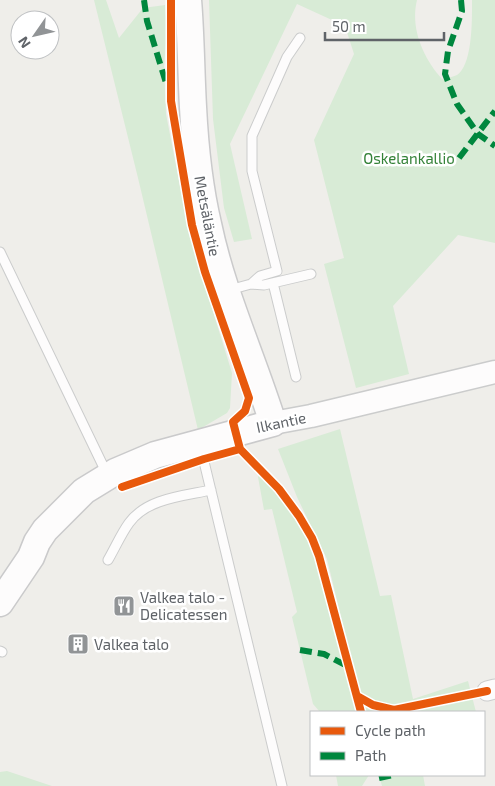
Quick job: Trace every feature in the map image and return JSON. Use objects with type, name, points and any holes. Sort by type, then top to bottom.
[{"type":"main road","name":"Metsäläntie","points":[[188,0],[191,33],[192,107],[198,170],[207,222],[226,291],[273,423]]},
{"type":"main road","name":"Ilkantie","points":[[2,584],[31,557],[37,542],[56,518],[78,496],[109,476],[155,455],[273,423]]},
{"type":"street","name":"Ilkantie","points":[[273,423],[311,416],[495,372]]},
{"type":"lane","points":[[251,284],[260,276],[277,271],[252,171],[252,136],[287,57],[300,38]]},
{"type":"lane","points":[[0,252],[109,476]]},
{"type":"lane","points":[[226,291],[251,284],[264,285],[311,274]]},
{"type":"lane","points":[[274,283],[296,377]]},
{"type":"lane","points":[[200,443],[282,786]]},
{"type":"lane","points":[[108,560],[129,523],[140,512],[156,503],[211,490]]},
{"type":"green space","points":[[94,0],[106,0],[119,38],[143,8],[165,5],[167,31],[164,66],[166,114],[187,222],[232,373],[230,408],[227,413],[198,430],[138,178]]},
{"type":"green space","name":"Oskelankallio","points":[[209,0],[417,0],[415,21],[420,42],[429,62],[442,79],[457,75],[466,61],[469,51],[472,0],[495,0],[495,243],[458,235],[393,306],[409,374],[356,388],[324,264],[344,258],[314,140],[354,54],[345,26],[297,4],[230,144],[252,239],[234,242],[224,208],[213,119]]},
{"type":"green space","points":[[340,429],[380,596],[391,595],[413,699],[468,681],[476,711],[364,711],[327,559],[297,497],[278,449]]},
{"type":"green space","points":[[260,474],[308,538],[319,570],[356,711],[319,711],[313,704],[292,617],[297,612],[272,509],[264,510],[258,477]]},
{"type":"green space","points":[[7,771],[52,786],[0,786],[0,772]]},
{"type":"green space","points":[[336,776],[368,776],[362,786],[338,786]]},
{"type":"green space","points":[[379,776],[423,776],[425,786],[382,786]]},
{"type":"marked path","points":[[144,0],[147,21],[167,86]]},
{"type":"marked path","points":[[461,0],[462,11],[448,51],[445,74],[457,104],[478,134],[495,146]]},
{"type":"marked path","points":[[459,158],[495,111]]},
{"type":"marked path","points":[[300,650],[324,654],[349,667]]},
{"type":"marked path","points":[[379,778],[388,776]]},
{"type":"cycle path","points":[[171,0],[171,101],[192,225],[205,272],[249,398],[245,411],[233,422],[240,449],[279,489],[299,516],[312,538],[319,556],[361,711]]},
{"type":"cycle path","points":[[122,487],[204,459],[240,449]]},
{"type":"cycle path","points":[[357,696],[373,705],[394,710],[487,691]]},
{"type":"place","name":"Valkea talo - Delicatessen","points":[[124,606]]},
{"type":"place","name":"Valkea talo","points":[[78,644]]}]
